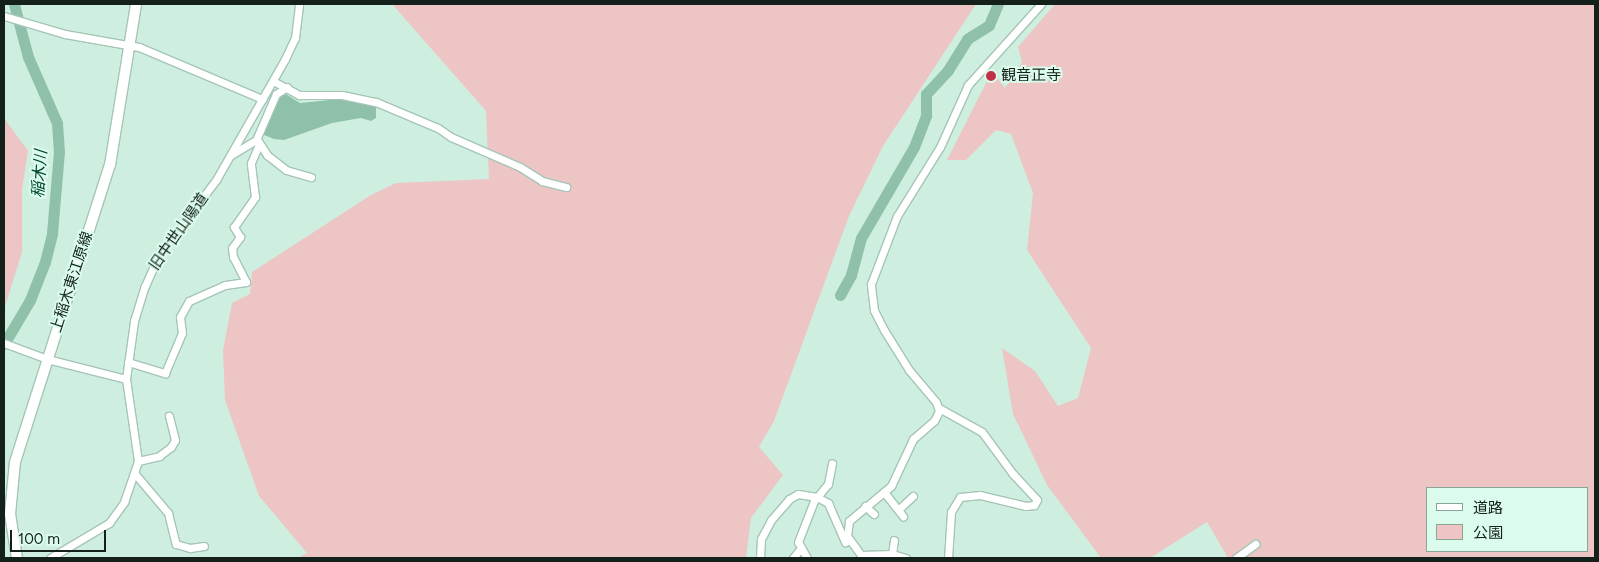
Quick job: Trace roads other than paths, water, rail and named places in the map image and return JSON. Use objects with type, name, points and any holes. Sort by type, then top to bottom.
[{"type":"main road","name":"上稲木東江原線","points":[[17,558],[11,528],[11,478],[47,359],[110,165],[136,4]]},
{"type":"street","points":[[948,558],[951,512],[960,498],[980,495],[1026,506],[1034,505],[1037,500],[1013,474],[982,432],[939,408],[884,330],[874,310],[871,284],[897,216],[940,147],[968,85],[1041,4]]},
{"type":"street","name":"旧中世山陽道","points":[[50,558],[114,518],[136,475],[138,461],[126,379],[134,321],[152,269],[231,156],[293,45],[298,5]]},
{"type":"street","points":[[7,17],[65,34],[130,44],[260,102],[262,108],[258,142],[251,163],[255,197],[234,227],[240,237],[232,248],[232,257],[246,282],[225,285],[189,301],[180,317],[182,333],[165,373],[128,362]]},
{"type":"street","points":[[273,81],[299,95],[342,95],[376,102],[438,128],[450,137],[520,167],[542,181],[566,187]]},
{"type":"street","points":[[260,128],[276,94],[287,87]]},
{"type":"street","points":[[231,156],[258,142]]},
{"type":"street","points":[[258,142],[267,155],[286,170],[311,177]]},
{"type":"street","points":[[6,345],[47,359],[126,379]]},
{"type":"street","points":[[860,555],[849,543],[847,528],[849,521],[890,486],[913,439],[934,421],[939,408]]},
{"type":"street","points":[[138,461],[159,456],[171,447],[175,440],[168,416]]},
{"type":"street","points":[[807,558],[800,549],[798,542],[817,497],[828,484],[832,463]]},
{"type":"street","points":[[136,475],[168,513],[176,544],[190,548],[204,546]]},
{"type":"street","points":[[884,492],[901,512],[913,496]]},
{"type":"street","points":[[760,558],[761,538],[783,505],[798,494],[817,497],[828,503],[848,550],[860,555],[892,554],[906,558]]},
{"type":"street","points":[[865,506],[874,514]]},
{"type":"street","points":[[892,554],[894,540]]},
{"type":"street","points":[[1236,558],[1254,544]]},
{"type":"street","points":[[793,558],[800,549]]},
{"type":"waterway","name":"稲木川","points":[[4,344],[30,300],[45,262],[52,233],[59,152],[57,123],[28,57],[14,4]]},
{"type":"waterway","points":[[840,295],[851,275],[861,238],[914,147],[926,115],[926,94],[948,70],[967,39],[989,25],[998,4]]},
{"type":"place","name":"観音正寺","points":[[991,76]]}]
